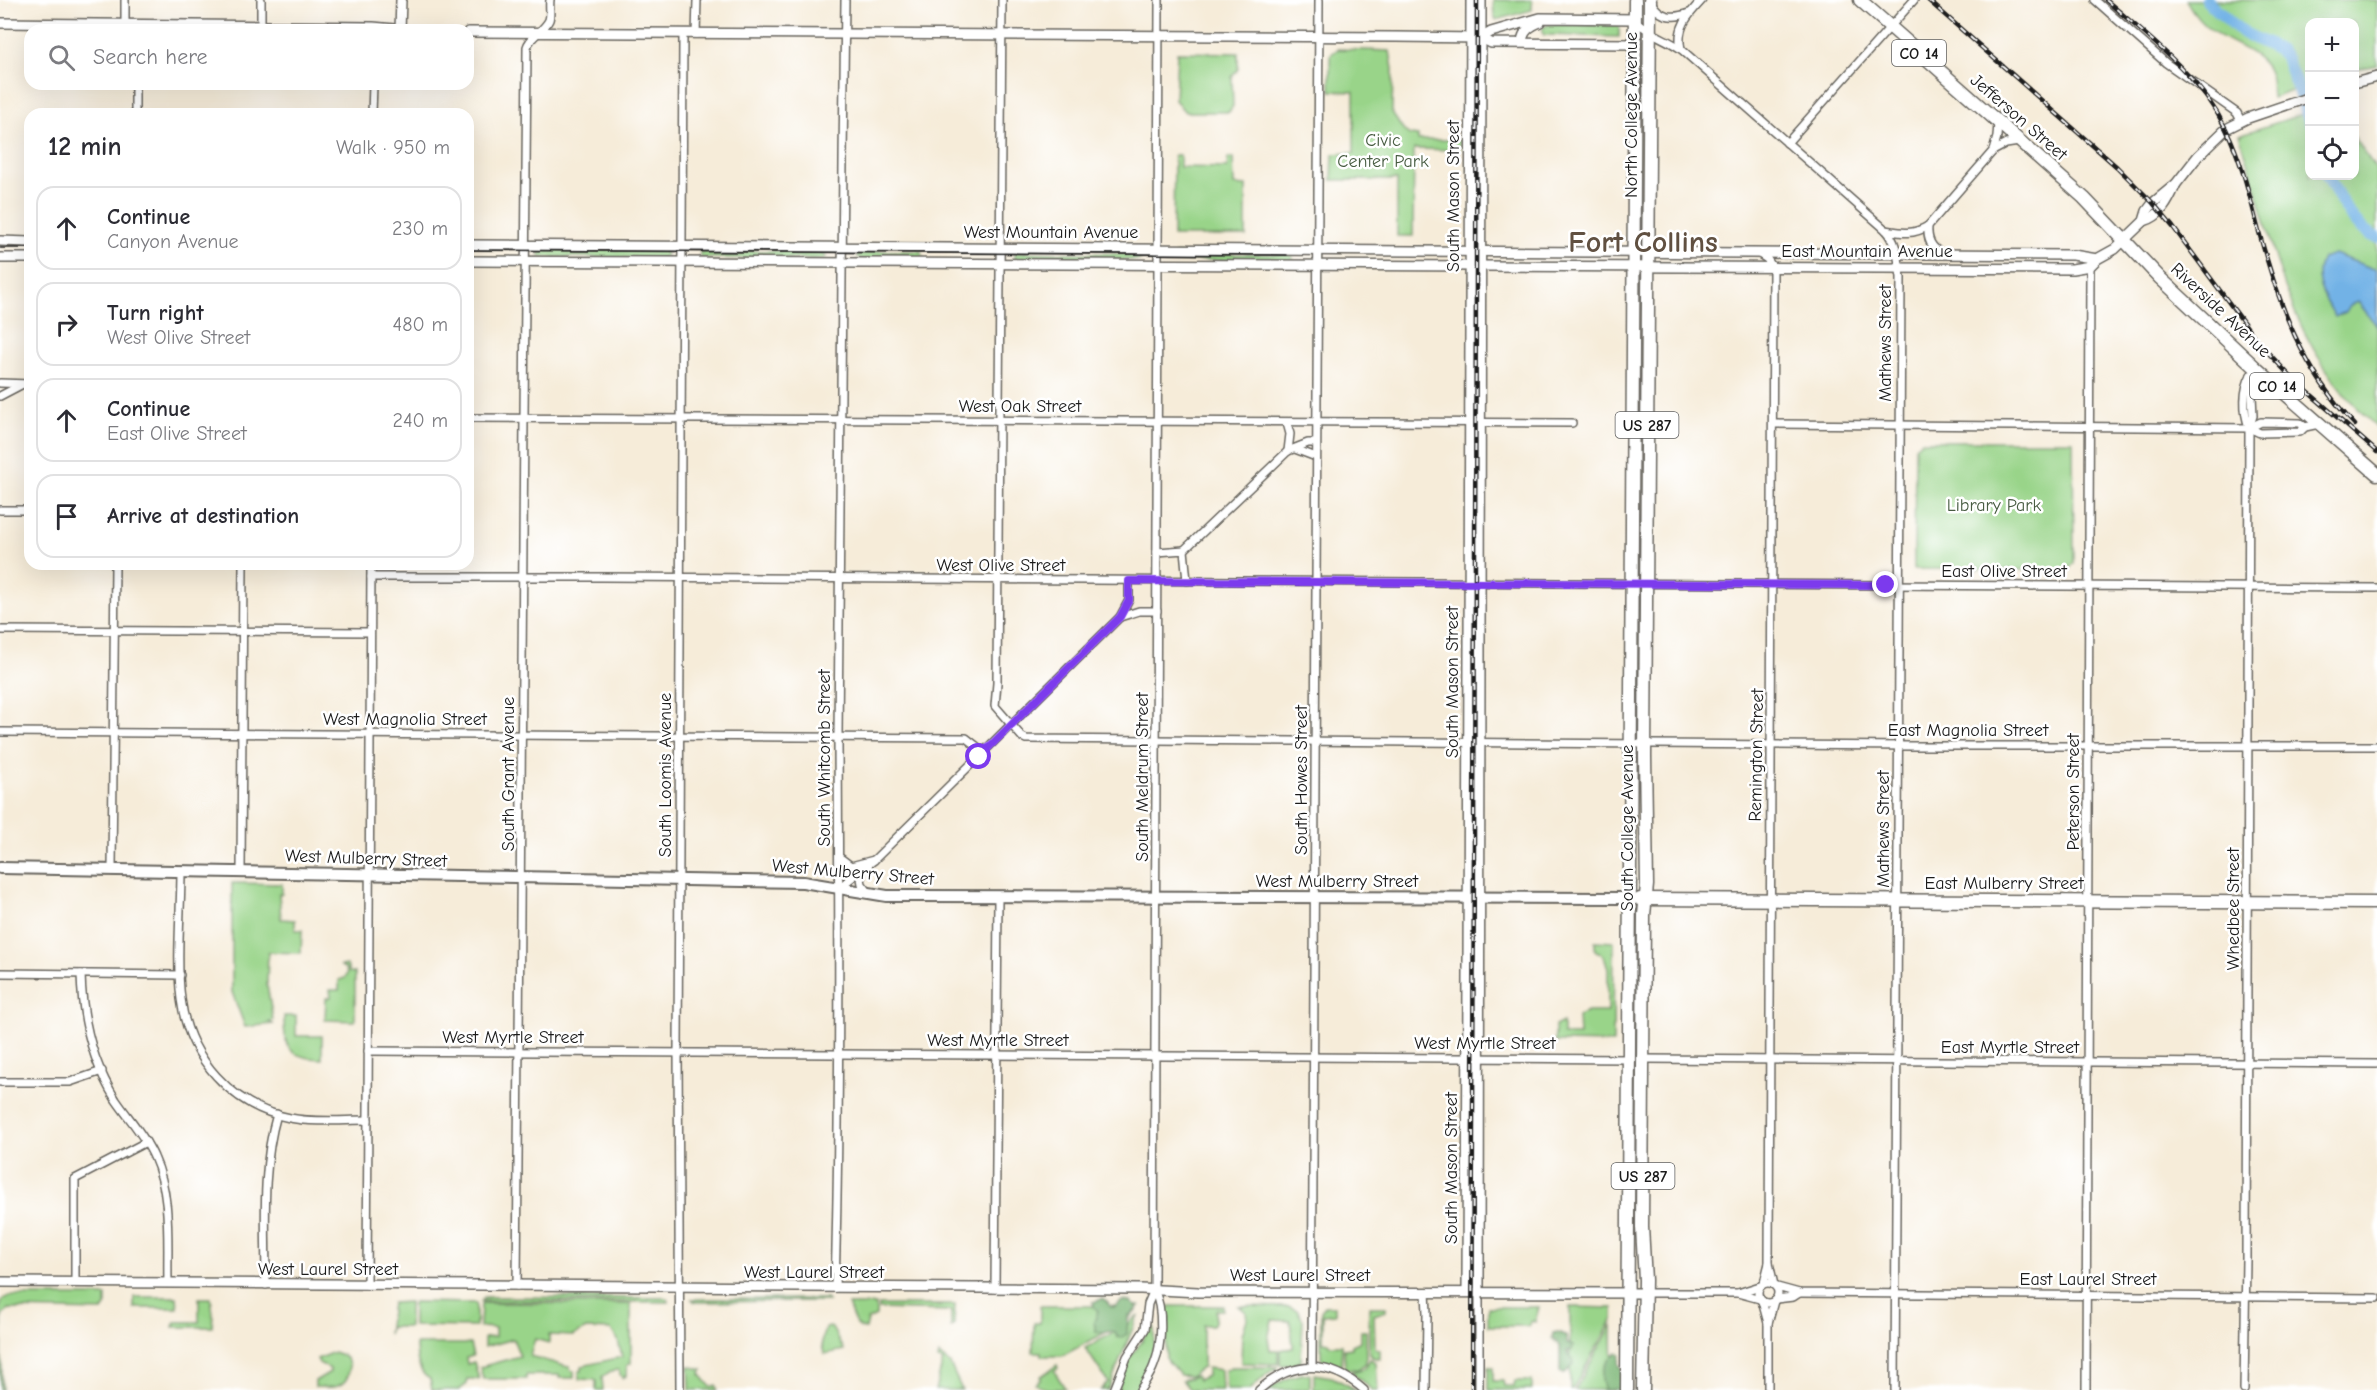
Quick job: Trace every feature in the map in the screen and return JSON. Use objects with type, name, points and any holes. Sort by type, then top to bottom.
[{"type":"highway","name":"North College Avenue","points":[[1633,266],[1635,0]]},
{"type":"highway","name":"North College Avenue","points":[[1649,267],[1650,0]]},
{"type":"highway","name":"Jefferson Street","points":[[1860,0],[2083,198],[2124,240]]},
{"type":"highway","name":"Riverside Avenue","points":[[2124,240],[2254,371],[2321,424],[2377,474]]},
{"type":"highway","name":"South College Avenue","points":[[1627,1390],[1633,266]]},
{"type":"highway","name":"South College Avenue","points":[[1643,1390],[1642,1128],[1646,899],[1649,267]]},
{"type":"highway","name":"East Mulberry Street","points":[[1630,898],[2377,903]]},
{"type":"highway","points":[[1630,999],[1635,1015],[1635,1043],[1643,1059]]},
{"type":"highway","points":[[1629,1059],[1637,1076],[1638,1116],[1642,1128]]},
{"type":"main road","name":"West Mulberry Street","points":[[0,868],[522,879],[804,882],[887,896],[1630,898]]},
{"type":"street","points":[[125,0],[125,24]]},
{"type":"street","points":[[261,0],[261,24]]},
{"type":"street","points":[[401,0],[402,24]]},
{"type":"street","name":"South Grant Avenue","points":[[518,1286],[524,577],[522,419],[527,47],[528,41],[539,33],[549,19],[550,0]]},
{"type":"street","points":[[696,34],[697,0]]},
{"type":"street","name":"South Whitcomb Street","points":[[835,1288],[838,1200],[837,1053],[840,887],[838,737],[845,0]]},
{"type":"street","points":[[1002,0],[995,706],[1011,725],[1026,739],[1631,742]]},
{"type":"street","name":"South Meldrum Street","points":[[1154,1290],[1159,0]]},
{"type":"street","name":"South Howes Street","points":[[1312,1366],[1319,0]]},
{"type":"street","name":"South Mason Street","points":[[1467,1292],[1473,1058],[1473,898],[1468,741],[1471,0]]},
{"type":"street","name":"South Mason Street","points":[[1473,898],[1478,741],[1481,0]]},
{"type":"street","points":[[1650,0],[1662,15],[1673,17],[1689,14]]},
{"type":"street","points":[[1681,49],[1678,33],[1689,14],[1702,0]]},
{"type":"street","points":[[1787,143],[1914,0]]},
{"type":"street","points":[[2095,0],[2166,63],[2237,113],[2241,121]]},
{"type":"street","points":[[1522,42],[1522,36],[1533,25],[1540,22],[1565,21],[1575,18]]},
{"type":"street","points":[[1481,38],[1491,32],[1529,20],[1635,19],[1649,33],[1681,49],[1886,230],[1908,233],[1918,232],[1928,226],[1993,151],[2006,144],[2019,142]]},
{"type":"street","points":[[0,23],[62,24]]},
{"type":"street","points":[[474,32],[1481,38],[1491,43],[1634,44],[1649,33]]},
{"type":"street","name":"South Loomis Avenue","points":[[680,1390],[678,1052],[683,34]]},
{"type":"street","points":[[2359,82],[2377,76]]},
{"type":"street","points":[[135,90],[135,108]]},
{"type":"street","points":[[372,108],[373,90]]},
{"type":"street","name":"East Mountain Avenue","points":[[1633,266],[2072,269],[2094,262],[2113,251],[2144,221],[2154,218],[2169,200],[2176,184],[2218,135],[2241,121],[2305,99]]},
{"type":"street","points":[[1993,151],[1998,123]]},
{"type":"street","points":[[1928,226],[1929,241],[1933,248],[1943,255]]},
{"type":"street","name":"Mathews Street","points":[[1886,230],[1894,239],[1900,267],[1895,1390]]},
{"type":"street","points":[[0,242],[24,242]]},
{"type":"street","name":"West Mountain Avenue","points":[[474,245],[1633,252]]},
{"type":"street","name":"East Mountain Avenue","points":[[1633,252],[2082,255],[2094,262]]},
{"type":"street","points":[[1758,253],[1767,259],[1773,268]]},
{"type":"street","points":[[1807,267],[1810,260],[1819,254]]},
{"type":"street","points":[[0,258],[24,258]]},
{"type":"street","name":"West Mountain Avenue","points":[[474,261],[1633,266]]},
{"type":"street","name":"Peterson Street","points":[[2085,1390],[2090,427],[2094,262]]},
{"type":"street","name":"Remington Street","points":[[1773,268],[1769,1263],[1776,1286]]},
{"type":"street","name":"Whedbee Street","points":[[2244,1390],[2249,588],[2249,428],[2245,417],[2246,385],[2254,371]]},
{"type":"street","points":[[0,383],[24,384]]},
{"type":"street","points":[[0,396],[24,385]]},
{"type":"street","name":"West Oak Street","points":[[474,418],[1572,423]]},
{"type":"street","points":[[1287,423],[1292,450]]},
{"type":"street","points":[[1773,424],[2249,428],[2263,432],[2300,432],[2305,427],[2321,424]]},
{"type":"street","points":[[1157,552],[1185,550],[1292,450],[1308,443],[1316,443]]},
{"type":"street","points":[[1292,450],[1316,457]]},
{"type":"street","points":[[0,510],[24,510]]},
{"type":"street","points":[[1185,550],[1187,581]]},
{"type":"street","points":[[112,870],[115,570]]},
{"type":"street","points":[[241,872],[243,570]]},
{"type":"street","points":[[367,1285],[371,570]]},
{"type":"street","name":"West Olive Street","points":[[371,577],[1632,584]]},
{"type":"street","points":[[840,887],[874,860],[1120,617],[1129,600],[1129,581]]},
{"type":"street","name":"East Olive Street","points":[[1632,584],[2377,588]]},
{"type":"street","points":[[1120,617],[1139,611],[1157,611]]},
{"type":"street","points":[[0,630],[370,632]]},
{"type":"street","name":"West Magnolia Street","points":[[0,732],[966,738],[984,752]]},
{"type":"street","name":"East Magnolia Street","points":[[1631,742],[1899,746],[2377,746]]},
{"type":"street","points":[[839,857],[851,866],[874,860]]},
{"type":"street","points":[[181,871],[180,975],[184,1016],[202,1058],[226,1087],[256,1107],[307,1120],[368,1120]]},
{"type":"street","points":[[860,872],[862,884],[869,893]]},
{"type":"street","points":[[995,1289],[998,897]]},
{"type":"street","points":[[0,973],[180,975]]},
{"type":"street","points":[[81,974],[86,1023],[92,1047],[115,1098],[155,1158],[164,1188],[167,1207],[168,1283]]},
{"type":"street","name":"West Myrtle Street","points":[[368,1051],[1629,1059]]},
{"type":"street","name":"South Mason Street","points":[[1473,1058],[1479,1390]]},
{"type":"street","name":"East Myrtle Street","points":[[1643,1059],[2377,1064]]},
{"type":"street","points":[[0,1082],[70,1082],[102,1071]]},
{"type":"street","points":[[266,1285],[266,1173],[277,1114]]},
{"type":"street","points":[[75,1282],[75,1179],[146,1142]]},
{"type":"street","name":"Remington Street","points":[[1762,1285],[1769,1263]]},
{"type":"street","name":"West Laurel Street","points":[[0,1282],[1628,1293]]},
{"type":"street","points":[[1738,1293],[1762,1285],[1776,1286],[1779,1293],[1768,1323]]},
{"type":"street","points":[[1762,1285],[1758,1293],[1768,1323],[1768,1390]]},
{"type":"street","name":"East Laurel Street","points":[[1776,1286],[1799,1293],[2377,1298]]},
{"type":"street","points":[[1114,1390],[1127,1357],[1145,1329],[1148,1304],[1154,1290]]},
{"type":"street","points":[[1140,1390],[1154,1366],[1159,1344],[1160,1304],[1154,1290]]},
{"type":"street","points":[[1426,1292],[1426,1390]]},
{"type":"street","points":[[1628,1293],[1738,1293],[1768,1303],[1775,1300]]},
{"type":"street","name":"East Laurel Street","points":[[1775,1300],[1793,1297],[1799,1293]]},
{"type":"street","points":[[1259,1390],[1278,1376],[1312,1366],[1336,1372],[1364,1390]]},
{"type":"green space","points":[[1493,0],[1532,0],[1532,10],[1496,20]]},
{"type":"green space","points":[[2186,0],[2377,0],[2377,65],[2359,68],[2359,18],[2305,18],[2305,86],[2272,98],[2271,79],[2263,62],[2210,29]]},
{"type":"green space","points":[[1550,24],[1619,25],[1619,37],[1544,35],[1543,27]]},
{"type":"green space","name":"Civic Center Park","points":[[1338,49],[1390,51],[1393,69],[1392,113],[1403,130],[1410,135],[1418,136],[1418,140],[1460,140],[1460,150],[1414,149],[1413,236],[1397,236],[1397,180],[1332,180],[1333,154],[1354,153],[1354,92],[1331,91],[1330,88],[1330,55]]},
{"type":"green space","points":[[1177,52],[1238,53],[1238,69],[1232,77],[1233,106],[1229,112],[1185,112],[1175,100]]},
{"type":"green space","points":[[2305,113],[2305,180],[2359,180],[2359,144],[2377,171],[2377,427],[2348,398],[2324,366],[2303,330],[2280,273],[2239,135]]},
{"type":"green space","points":[[1174,155],[1180,155],[1180,167],[1227,168],[1228,158],[1233,158],[1234,185],[1246,186],[1246,236],[1173,236]]},
{"type":"green space","points":[[540,249],[664,250],[666,255],[663,258],[543,257],[539,255]]},
{"type":"green space","points":[[700,251],[822,251],[826,257],[825,259],[700,258]]},
{"type":"green space","points":[[858,251],[921,251],[923,256],[919,260],[861,259],[857,257]]},
{"type":"green space","points":[[1015,252],[1139,254],[1140,260],[1015,260]]},
{"type":"green space","points":[[1175,254],[1292,254],[1293,261],[1176,260]]},
{"type":"green space","name":"Library Park","points":[[1922,441],[2073,441],[2074,563],[2068,570],[1914,569],[1915,447]]},
{"type":"green space","points":[[232,883],[282,884],[282,894],[279,894],[281,919],[295,920],[295,930],[302,930],[301,953],[268,952],[267,985],[273,1020],[268,1022],[274,1024],[245,1027],[232,992]]},
{"type":"green space","points":[[1595,941],[1614,942],[1613,1043],[1555,1042],[1555,1026],[1563,1022],[1563,1035],[1579,1035],[1578,1016],[1588,1012],[1608,1012],[1608,968],[1604,956],[1595,950]]},
{"type":"green space","points":[[347,965],[349,972],[355,973],[355,1021],[325,1020],[326,998],[331,997],[330,990],[339,990],[339,980],[345,978],[347,974],[346,969],[341,966]]},
{"type":"green space","points":[[284,1016],[296,1016],[296,1036],[322,1036],[322,1059],[302,1056],[290,1049],[285,1036]]},
{"type":"green space","points":[[9,1296],[106,1296],[106,1307],[102,1311],[8,1309],[2,1316],[2,1390],[0,1390],[0,1307],[3,1299]]},
{"type":"green space","points":[[134,1297],[177,1297],[178,1308],[134,1308]]},
{"type":"green space","points":[[484,1297],[667,1298],[669,1302],[481,1301]]},
{"type":"green space","points":[[199,1298],[211,1298],[212,1327],[173,1327],[175,1322],[199,1322]]},
{"type":"green space","points":[[692,1299],[826,1299],[828,1301],[695,1302]]},
{"type":"green space","points":[[1102,1299],[1111,1307],[1115,1307],[1122,1301],[1131,1302],[1137,1307],[1128,1316],[1127,1334],[1122,1338],[1117,1337],[1115,1332],[1096,1332],[1094,1322],[1098,1311],[1093,1302]]},
{"type":"green space","points":[[409,1302],[409,1327],[390,1327],[388,1334],[392,1303]]},
{"type":"green space","points":[[413,1302],[476,1303],[476,1327],[413,1326]]},
{"type":"green space","points":[[481,1303],[631,1304],[631,1363],[627,1365],[626,1376],[622,1378],[618,1370],[611,1371],[602,1377],[603,1390],[596,1390],[596,1380],[579,1379],[582,1366],[622,1357],[618,1340],[611,1330],[586,1329],[573,1336],[549,1335],[549,1343],[535,1339],[530,1356],[570,1366],[570,1370],[574,1371],[574,1378],[560,1378],[559,1375],[526,1375],[526,1379],[483,1379],[480,1367],[520,1356],[513,1339],[484,1347],[484,1338],[495,1337],[495,1328],[480,1327]]},
{"type":"green space","points":[[848,1305],[876,1305],[876,1316],[868,1320],[866,1329],[859,1327]]},
{"type":"green space","points":[[879,1305],[955,1305],[954,1325],[951,1327],[951,1311],[879,1309]]},
{"type":"green space","points":[[1040,1306],[1139,1306],[1127,1321],[1062,1356],[1041,1356],[1041,1352],[1033,1352],[1034,1323],[1040,1323]]},
{"type":"green space","points":[[1170,1306],[1223,1306],[1223,1310],[1216,1310],[1213,1325],[1203,1325],[1203,1367],[1191,1376],[1180,1375],[1166,1359],[1166,1310]]},
{"type":"green space","points":[[1239,1306],[1290,1307],[1297,1310],[1303,1320],[1301,1361],[1292,1365],[1280,1365],[1280,1350],[1293,1348],[1290,1321],[1272,1320],[1268,1339],[1270,1350],[1278,1350],[1278,1364],[1241,1363],[1242,1335],[1247,1319],[1246,1312]]},
{"type":"green space","points":[[1325,1306],[1335,1306],[1335,1314],[1323,1315],[1323,1342],[1329,1345],[1342,1345],[1341,1368],[1321,1358],[1321,1311]]},
{"type":"green space","points":[[1369,1307],[1386,1307],[1386,1311],[1374,1315],[1375,1349],[1380,1350],[1380,1359],[1372,1357],[1369,1353]]},
{"type":"green space","points":[[1488,1307],[1539,1307],[1535,1322],[1532,1321],[1528,1326],[1488,1326]]},
{"type":"green space","points":[[1570,1307],[1613,1308],[1613,1319],[1572,1390],[1570,1390]]},
{"type":"green space","points":[[1138,1315],[1108,1390],[1101,1390],[1108,1382],[1085,1348],[1123,1328]]},
{"type":"green space","points":[[1612,1325],[1613,1390],[1575,1390]]},
{"type":"green space","points":[[830,1327],[844,1350],[825,1354],[822,1338],[826,1328]]},
{"type":"green space","points":[[1148,1327],[1154,1327],[1154,1345],[1146,1374],[1136,1390],[1117,1390],[1131,1356],[1143,1340]]},
{"type":"green space","points":[[1361,1331],[1366,1331],[1366,1363],[1358,1369],[1345,1370],[1344,1349],[1352,1348],[1352,1345],[1361,1341]]},
{"type":"green space","points":[[1558,1332],[1566,1336],[1567,1343],[1573,1345],[1572,1350],[1567,1351],[1574,1364],[1564,1374],[1560,1372],[1560,1346],[1552,1338],[1553,1333]]},
{"type":"green space","points":[[416,1344],[470,1344],[473,1356],[466,1358],[467,1364],[474,1362],[479,1379],[467,1379],[467,1384],[459,1390],[432,1390],[430,1379],[426,1377],[418,1364]]},
{"type":"green space","points":[[334,1352],[342,1355],[348,1362],[349,1371],[346,1379],[334,1387],[315,1387],[315,1381],[330,1372],[330,1369],[319,1363],[317,1359]]},
{"type":"green space","points":[[1617,1352],[1620,1354],[1619,1364],[1624,1372],[1622,1389],[1605,1390],[1602,1374],[1609,1360]]},
{"type":"green space","points":[[939,1355],[950,1364],[962,1390],[935,1390],[943,1361],[938,1360]]},
{"type":"green space","points":[[1370,1359],[1376,1362],[1378,1390],[1372,1390],[1351,1372],[1365,1368]]},
{"type":"green space","points":[[1057,1365],[1058,1368],[1054,1371],[1065,1388],[1049,1389],[1035,1384],[1041,1379],[1040,1377]]},
{"type":"green space","points":[[689,1366],[703,1370],[700,1374],[711,1387],[716,1385],[717,1390],[690,1390]]},
{"type":"green space","points":[[1230,1367],[1278,1367],[1278,1369],[1268,1373],[1250,1390],[1226,1390],[1225,1370]]},
{"type":"green space","points":[[1488,1367],[1493,1367],[1493,1381],[1503,1381],[1504,1386],[1514,1386],[1515,1381],[1532,1381],[1532,1390],[1488,1390]]},
{"type":"green space","points":[[1207,1368],[1221,1370],[1222,1390],[1190,1390],[1182,1380],[1196,1376],[1198,1380],[1207,1376]]},
{"type":"green space","points":[[1310,1374],[1310,1390],[1266,1390],[1288,1378]]},
{"type":"green space","points":[[1314,1374],[1332,1377],[1357,1390],[1314,1390]]},
{"type":"water","points":[[2334,254],[2377,270],[2377,326],[2358,302],[2350,305],[2346,312],[2335,317],[2321,289],[2318,274],[2322,258]]},
{"type":"waterway","points":[[2206,0],[2242,32],[2279,50],[2286,58],[2305,109]]},
{"type":"waterway","points":[[2329,180],[2353,219],[2377,238]]},
{"type":"tram line","points":[[0,248],[24,248]]},
{"type":"tram line","points":[[474,250],[1287,255]]},
{"type":"railway","points":[[1472,1390],[1477,0]]},
{"type":"railway","points":[[1928,0],[2117,167],[2153,203],[2258,342],[2292,378],[2377,452]]},
{"type":"railway","points":[[2106,0],[2188,75],[2215,110],[2237,154],[2284,311],[2320,382],[2355,425]]},
{"type":"district","name":"Fort Collins","points":[[1643,242]]},
{"type":"route","points":[[979,757],[1120,617],[1129,600],[1129,581],[1886,585]]}]
